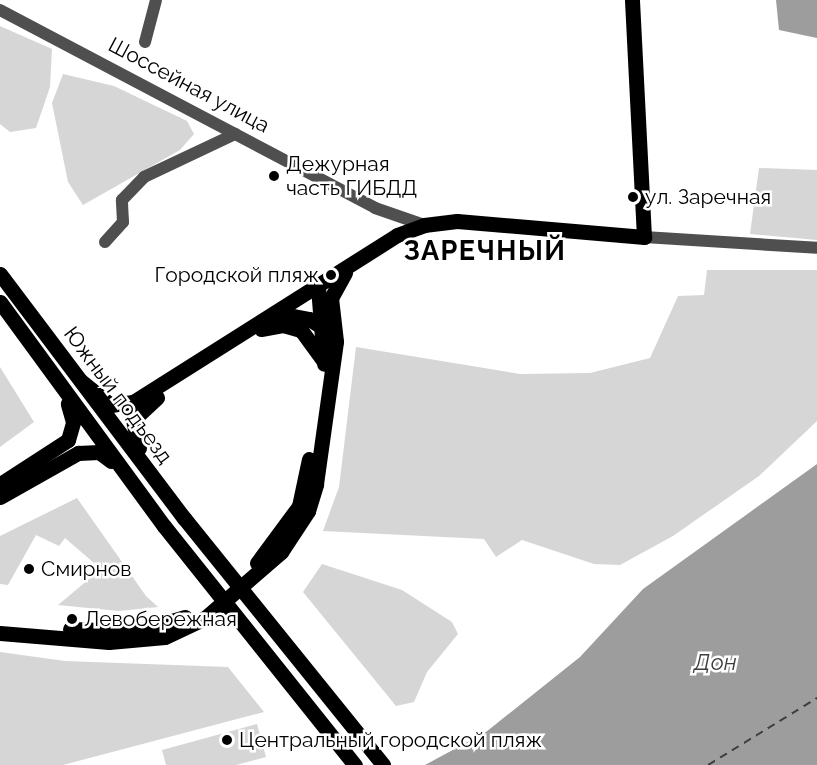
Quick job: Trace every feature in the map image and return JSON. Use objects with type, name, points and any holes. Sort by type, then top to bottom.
[{"type":"main road","points":[[632,0],[644,237]]},
{"type":"main road","name":"Шоссейная улица","points":[[278,313],[397,236],[424,225],[457,221],[644,237]]},
{"type":"main road","points":[[0,633],[109,642],[165,637],[205,618],[257,577],[291,542],[308,511],[335,351],[331,298],[350,266]]},
{"type":"main road","name":"Южный подъезд","points":[[0,274],[148,470],[382,765]]},
{"type":"main road","points":[[0,624],[138,631],[177,621],[230,586],[266,554],[299,506],[323,365],[323,326],[318,287]]},
{"type":"main road","name":"Южный подъезд","points":[[0,302],[131,483],[355,765]]},
{"type":"main road","points":[[81,381],[111,405],[126,405],[278,313],[323,326],[335,351]]},
{"type":"main road","points":[[148,470],[132,432],[137,414],[261,329],[278,313]]},
{"type":"main road","points":[[261,329],[283,324],[301,330],[317,348],[323,365]]},
{"type":"main road","points":[[0,484],[68,440],[73,422],[64,392]]},
{"type":"main road","points":[[0,498],[90,451],[104,455],[131,483]]},
{"type":"street","points":[[145,42],[156,0]]},
{"type":"street","name":"Шоссейная улица","points":[[0,10],[375,208],[424,225]]},
{"type":"street","points":[[105,242],[123,222],[122,200],[144,177],[235,134]]},
{"type":"street","name":"Шоссейная улица","points":[[644,237],[817,248]]},
{"type":"shaded area","points":[[0,26],[52,49],[50,87],[36,128],[10,132],[0,124]]},
{"type":"shaded area","points":[[63,74],[114,86],[187,121],[194,134],[180,150],[83,205],[68,182],[52,103]]},
{"type":"shaded area","points":[[759,168],[817,170],[817,240],[750,234]]},
{"type":"shaded area","points":[[707,270],[817,270],[817,421],[759,476],[673,536],[620,565],[594,564],[522,540],[496,557],[484,539],[323,531],[339,487],[356,347],[520,374],[590,373],[650,358],[678,296],[704,295]]},
{"type":"shaded area","points":[[0,367],[34,422],[0,447]]},
{"type":"shaded area","points":[[77,498],[146,596],[158,607],[119,611],[58,605],[101,569],[65,538],[59,546],[36,535],[8,585],[0,584],[0,536]]},
{"type":"shaded area","points":[[322,564],[402,590],[452,622],[458,634],[427,672],[414,702],[396,706],[303,592]]},
{"type":"shaded area","points":[[0,652],[65,661],[228,667],[264,712],[63,765],[0,765]]},
{"type":"shaded area","points":[[257,724],[266,757],[236,765],[166,765],[162,750]]},
{"type":"water","points":[[776,0],[817,0],[817,38],[779,30]]},
{"type":"water","name":"Дон","points":[[817,464],[817,765],[425,765],[486,732],[580,657],[643,589]]},
{"type":"ferry route","points":[[708,765],[817,698]]},
{"type":"place","name":"Дежурная часть ГИБДД","points":[[274,176]]},
{"type":"place","name":"ул. Заречная","points":[[633,197]]},
{"type":"place","name":"Городской пляж","points":[[331,275]]},
{"type":"place","name":"Смирнов","points":[[29,569]]},
{"type":"place","name":"Левобережная","points":[[72,619]]},
{"type":"place","name":"Центральный городской пляж","points":[[227,740]]},
{"type":"district","name":"ЗАРЕЧНЫЙ","points":[[485,251]]}]
